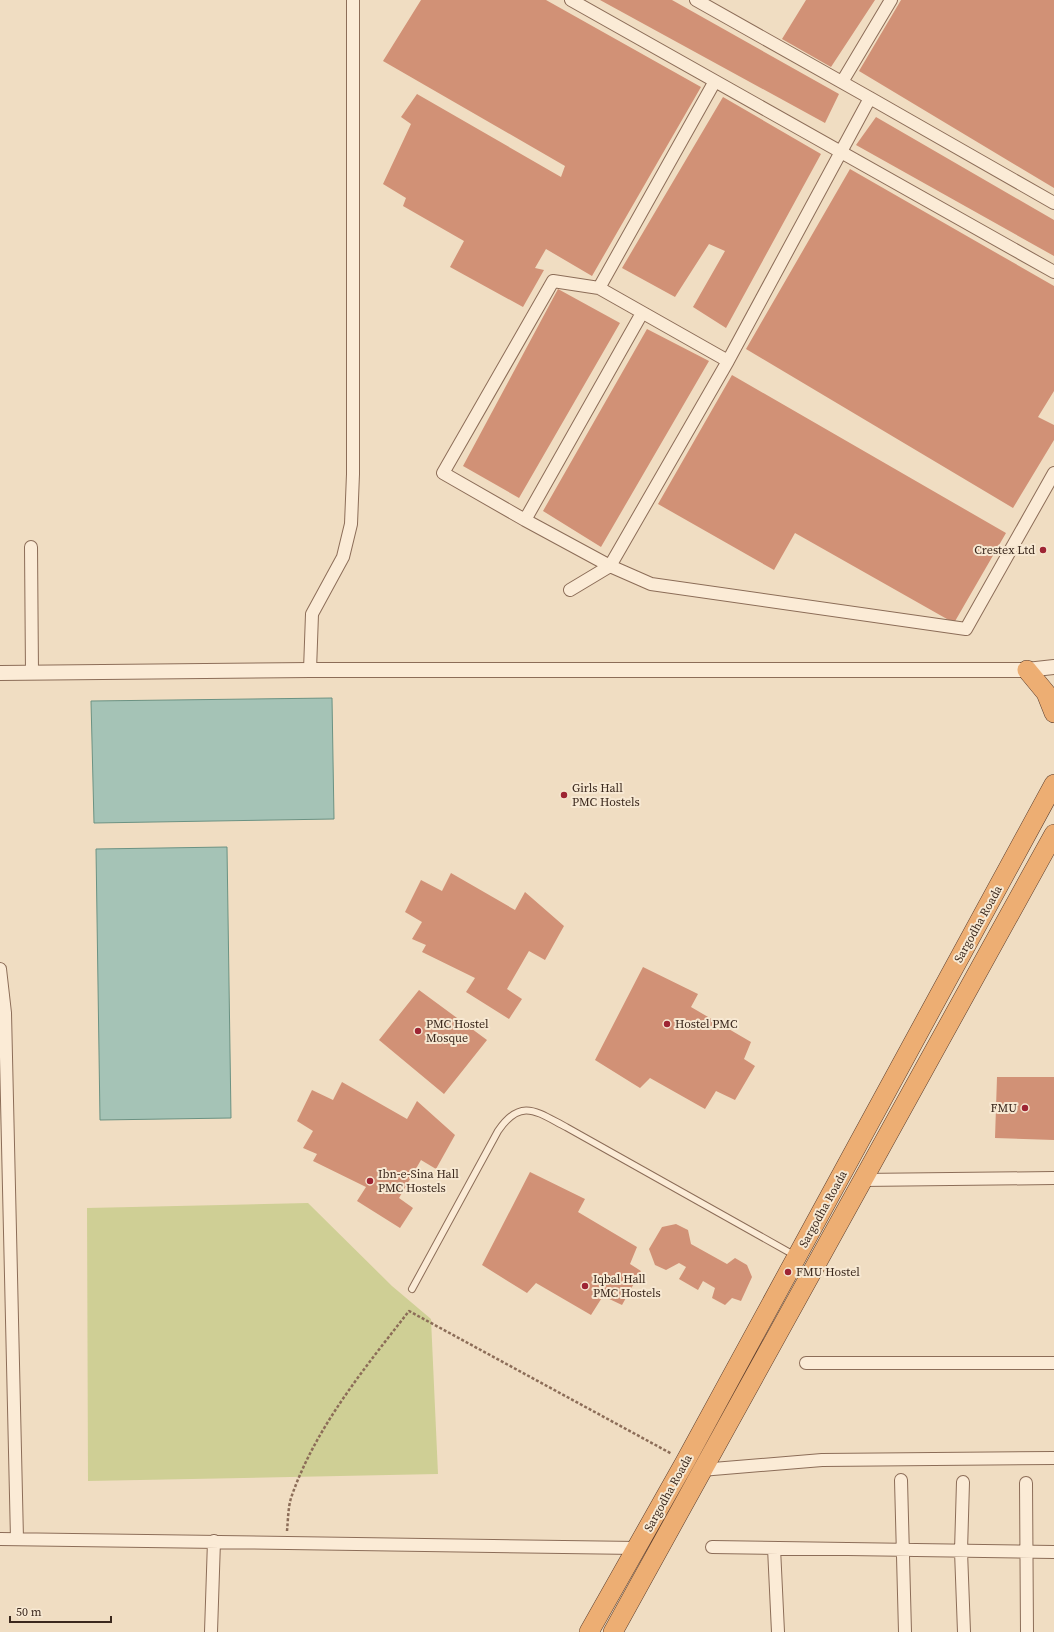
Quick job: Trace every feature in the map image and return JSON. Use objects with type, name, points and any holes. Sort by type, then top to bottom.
[{"type":"highway","points":[[1027,670],[1046,693],[1054,713]]},
{"type":"highway","name":"Sargodha Roada","points":[[613,1632],[661,1547],[693,1466],[797,1256],[1054,784]]},
{"type":"highway","name":"Sargodha Roada","points":[[589,1632],[637,1548],[693,1466],[861,1180],[1054,834]]},
{"type":"street","points":[[310,670],[312,614],[342,557],[351,524],[354,474],[353,0]]},
{"type":"street","points":[[571,0],[1054,272]]},
{"type":"street","points":[[696,0],[1054,203]]},
{"type":"street","points":[[842,82],[890,0]]},
{"type":"street","points":[[600,288],[715,81]]},
{"type":"street","points":[[570,590],[610,566],[728,361],[870,98]]},
{"type":"street","points":[[728,361],[600,288],[553,281],[443,473],[610,566],[652,584],[966,630],[1054,473]]},
{"type":"street","points":[[525,520],[642,313]]},
{"type":"street","points":[[31,547],[32,673]]},
{"type":"street","points":[[0,673],[310,670],[1027,670],[1054,667]]},
{"type":"street","points":[[0,969],[6,1283],[17,1539]]},
{"type":"street","points":[[861,1180],[1054,1178]]},
{"type":"street","points":[[806,1363],[1054,1363]]},
{"type":"street","points":[[693,1466],[822,1460],[1054,1458]]},
{"type":"street","points":[[902,1480],[902,1550],[905,1632]]},
{"type":"street","points":[[963,1482],[961,1551],[964,1632]]},
{"type":"street","points":[[1026,1483],[1027,1632]]},
{"type":"street","points":[[0,1539],[637,1548]]},
{"type":"street","points":[[211,1632],[214,1541]]},
{"type":"street","points":[[712,1547],[1054,1552]]},
{"type":"street","points":[[774,1548],[778,1632]]},
{"type":"lane","points":[[412,1289],[498,1131],[506,1119],[519,1111],[533,1110],[566,1127],[797,1256]]},
{"type":"path","points":[[286,1542],[290,1499],[311,1452],[354,1382],[409,1311],[693,1466]]},
{"type":"green space","points":[[308,1203],[392,1286],[431,1319],[438,1474],[88,1481],[87,1208]]},
{"type":"shaded area","points":[[332,698],[334,819],[94,823],[91,701]]},
{"type":"shaded area","points":[[227,847],[231,1118],[100,1120],[96,849]]},
{"type":"building","points":[[421,0],[546,0],[701,87],[592,276],[546,249],[535,268],[544,270],[523,307],[450,267],[464,241],[403,206],[406,198],[383,184],[411,124],[401,117],[417,94],[561,177],[565,166],[383,61]]},
{"type":"building","points":[[600,0],[672,0],[839,94],[825,123]]},
{"type":"building","points":[[806,0],[875,0],[831,67],[782,39]]},
{"type":"building","points":[[901,0],[1054,0],[1054,188],[859,71]]},
{"type":"building","points":[[723,97],[821,154],[726,328],[693,307],[725,251],[709,244],[675,297],[622,268]]},
{"type":"building","points":[[876,117],[1054,220],[1054,256],[856,145]]},
{"type":"building","points":[[850,169],[1054,286],[1054,391],[1038,417],[1054,425],[1054,440],[1013,508],[746,349]]},
{"type":"building","points":[[558,289],[620,323],[519,498],[463,466]]},
{"type":"building","points":[[647,329],[709,361],[601,547],[543,511]]},
{"type":"building","points":[[732,375],[1006,533],[954,623],[795,533],[774,570],[658,504]]},
{"type":"building","points":[[451,873],[515,910],[525,892],[564,926],[545,960],[529,951],[507,989],[522,999],[509,1019],[466,992],[475,978],[422,952],[426,945],[412,939],[422,922],[405,912],[421,880],[442,891]]},
{"type":"building","name":"Hostel PMC","points":[[643,967],[698,994],[691,1007],[751,1042],[744,1059],[755,1066],[735,1100],[716,1091],[705,1109],[650,1078],[640,1088],[595,1060]]},
{"type":"building","points":[[419,990],[487,1040],[444,1094],[379,1040]]},
{"type":"building","name":"FMU","points":[[997,1077],[1054,1077],[1054,1140],[995,1138]]},
{"type":"building","points":[[342,1082],[407,1119],[417,1101],[455,1135],[436,1169],[421,1160],[399,1198],[413,1208],[400,1228],[357,1201],[366,1187],[313,1161],[317,1154],[303,1148],[313,1131],[297,1121],[312,1090],[333,1100]]},
{"type":"building","points":[[530,1172],[585,1199],[578,1212],[637,1247],[630,1264],[641,1271],[622,1305],[603,1296],[591,1315],[536,1283],[527,1293],[482,1265]]},
{"type":"building","points":[[676,1224],[688,1230],[691,1244],[727,1264],[735,1258],[747,1265],[752,1277],[741,1301],[732,1298],[725,1305],[712,1298],[715,1288],[703,1281],[698,1290],[679,1279],[686,1267],[679,1263],[666,1270],[655,1265],[649,1249],[662,1227]]},
{"type":"place","name":"Crestex Ltd","points":[[1043,550]]},
{"type":"place","name":"Girls Hall PMC Hostels","points":[[564,795]]},
{"type":"place","name":"Hostel PMC","points":[[667,1024]]},
{"type":"place","name":"PMC Hostel Mosque","points":[[418,1031]]},
{"type":"place","name":"FMU","points":[[1025,1108]]},
{"type":"place","name":"Ibn-e-Sina Hall PMC Hostels","points":[[370,1181]]},
{"type":"place","name":"FMU Hostel","points":[[788,1272]]},
{"type":"place","name":"Iqbal Hall PMC Hostels","points":[[585,1286]]}]
